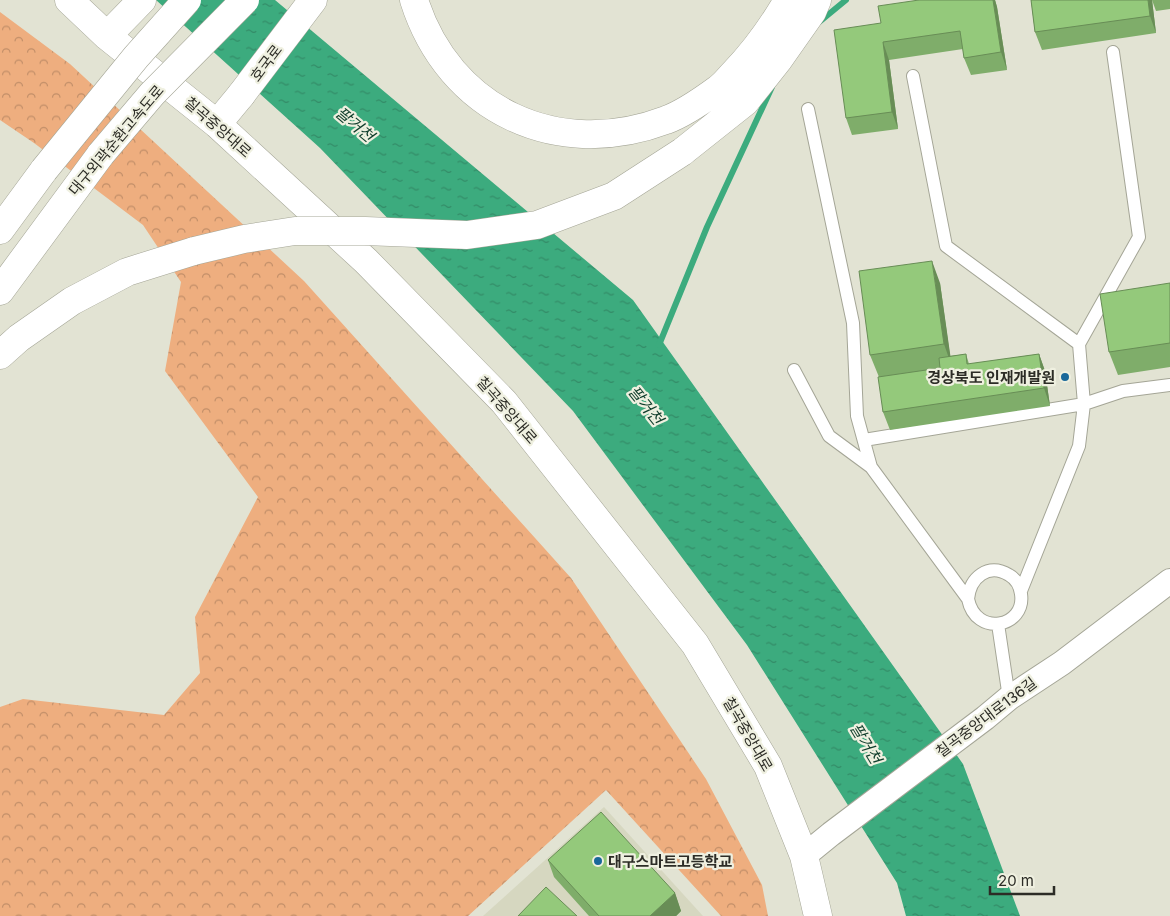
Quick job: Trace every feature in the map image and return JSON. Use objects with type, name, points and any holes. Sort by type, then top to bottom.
[{"type":"main road","name":"칠곡중앙대로","points":[[69,0],[107,36],[217,124],[366,262],[504,402],[695,644],[768,766],[804,856],[818,916]]},
{"type":"main road","points":[[0,230],[44,170],[131,64],[187,0]]},
{"type":"main road","name":"대구외곽순환고속도로","points":[[0,291],[101,154],[152,94],[245,0]]},
{"type":"main road","name":"호국로","points":[[217,124],[313,0]]},
{"type":"main road","points":[[414,0],[426,31],[441,56],[460,80],[481,97],[502,112],[520,120],[564,133],[586,135],[613,134],[639,129],[667,120],[719,88],[751,56],[788,0]]},
{"type":"main road","points":[[0,355],[19,338],[72,301],[126,272],[194,251],[244,239],[295,231],[365,231],[467,235],[536,225],[614,196],[682,152],[745,102],[779,59],[812,12],[817,0]]},
{"type":"main road","points":[[107,36],[135,7]]},
{"type":"street","name":"칠곡중앙대로136길","points":[[804,856],[1010,698],[1062,662],[1170,581]]},
{"type":"lane","points":[[1021,591],[1079,446],[1084,404],[1079,344],[1139,237],[1113,52]]},
{"type":"lane","points":[[914,76],[946,246],[1079,344]]},
{"type":"lane","points":[[808,109],[853,323],[857,416],[871,467]]},
{"type":"lane","points":[[794,370],[829,436],[871,467],[968,599]]},
{"type":"lane","points":[[864,440],[1084,404],[1123,391],[1170,385]]},
{"type":"lane","points":[[994,570],[1011,576],[1021,591],[1022,600],[1019,609],[1007,621],[998,624],[989,624],[981,620],[970,608],[968,599],[972,583],[978,576],[986,572],[994,570]]},
{"type":"lane","points":[[998,624],[1010,698]]},
{"type":"shaded area","name":"대구스마트고등학교","points":[[604,807],[703,916],[483,916]]},
{"type":"green space","points":[[0,12],[70,64],[304,281],[571,578],[706,779],[762,885],[768,916],[721,916],[606,790],[468,916],[0,916],[0,707],[23,699],[164,715],[200,673],[195,617],[258,497],[165,371],[181,282],[143,225],[34,143],[0,120]]},
{"type":"water","name":"팔거천","points":[[156,0],[275,0],[633,300],[963,764],[1020,916],[906,916],[897,883],[747,645],[573,411],[320,148]]},
{"type":"building","points":[[919,0],[993,0],[1001,52],[964,58],[960,31],[883,42],[892,112],[846,118],[834,30],[881,23],[878,6]]},
{"type":"building","points":[[1031,0],[1148,0],[1150,16],[1035,32]]},
{"type":"building","points":[[932,261],[944,344],[870,355],[859,271]]},
{"type":"building","points":[[1170,283],[1170,343],[1109,352],[1100,294]]},
{"type":"building","points":[[966,354],[967,364],[1039,354],[1044,388],[883,412],[878,377],[940,368],[939,358]]},
{"type":"building","name":"대구스마트고등학교","points":[[601,812],[675,893],[650,916],[599,916],[548,860]]},
{"type":"building","points":[[546,887],[577,916],[518,916]]},
{"type":"waterway","points":[[818,23],[846,0]]},
{"type":"waterway","points":[[659,345],[707,227],[772,87]]},
{"type":"place","name":"경상북도 인재개발원","points":[[1065,377]]},
{"type":"place","name":"대구스마트고등학교","points":[[598,861]]}]
